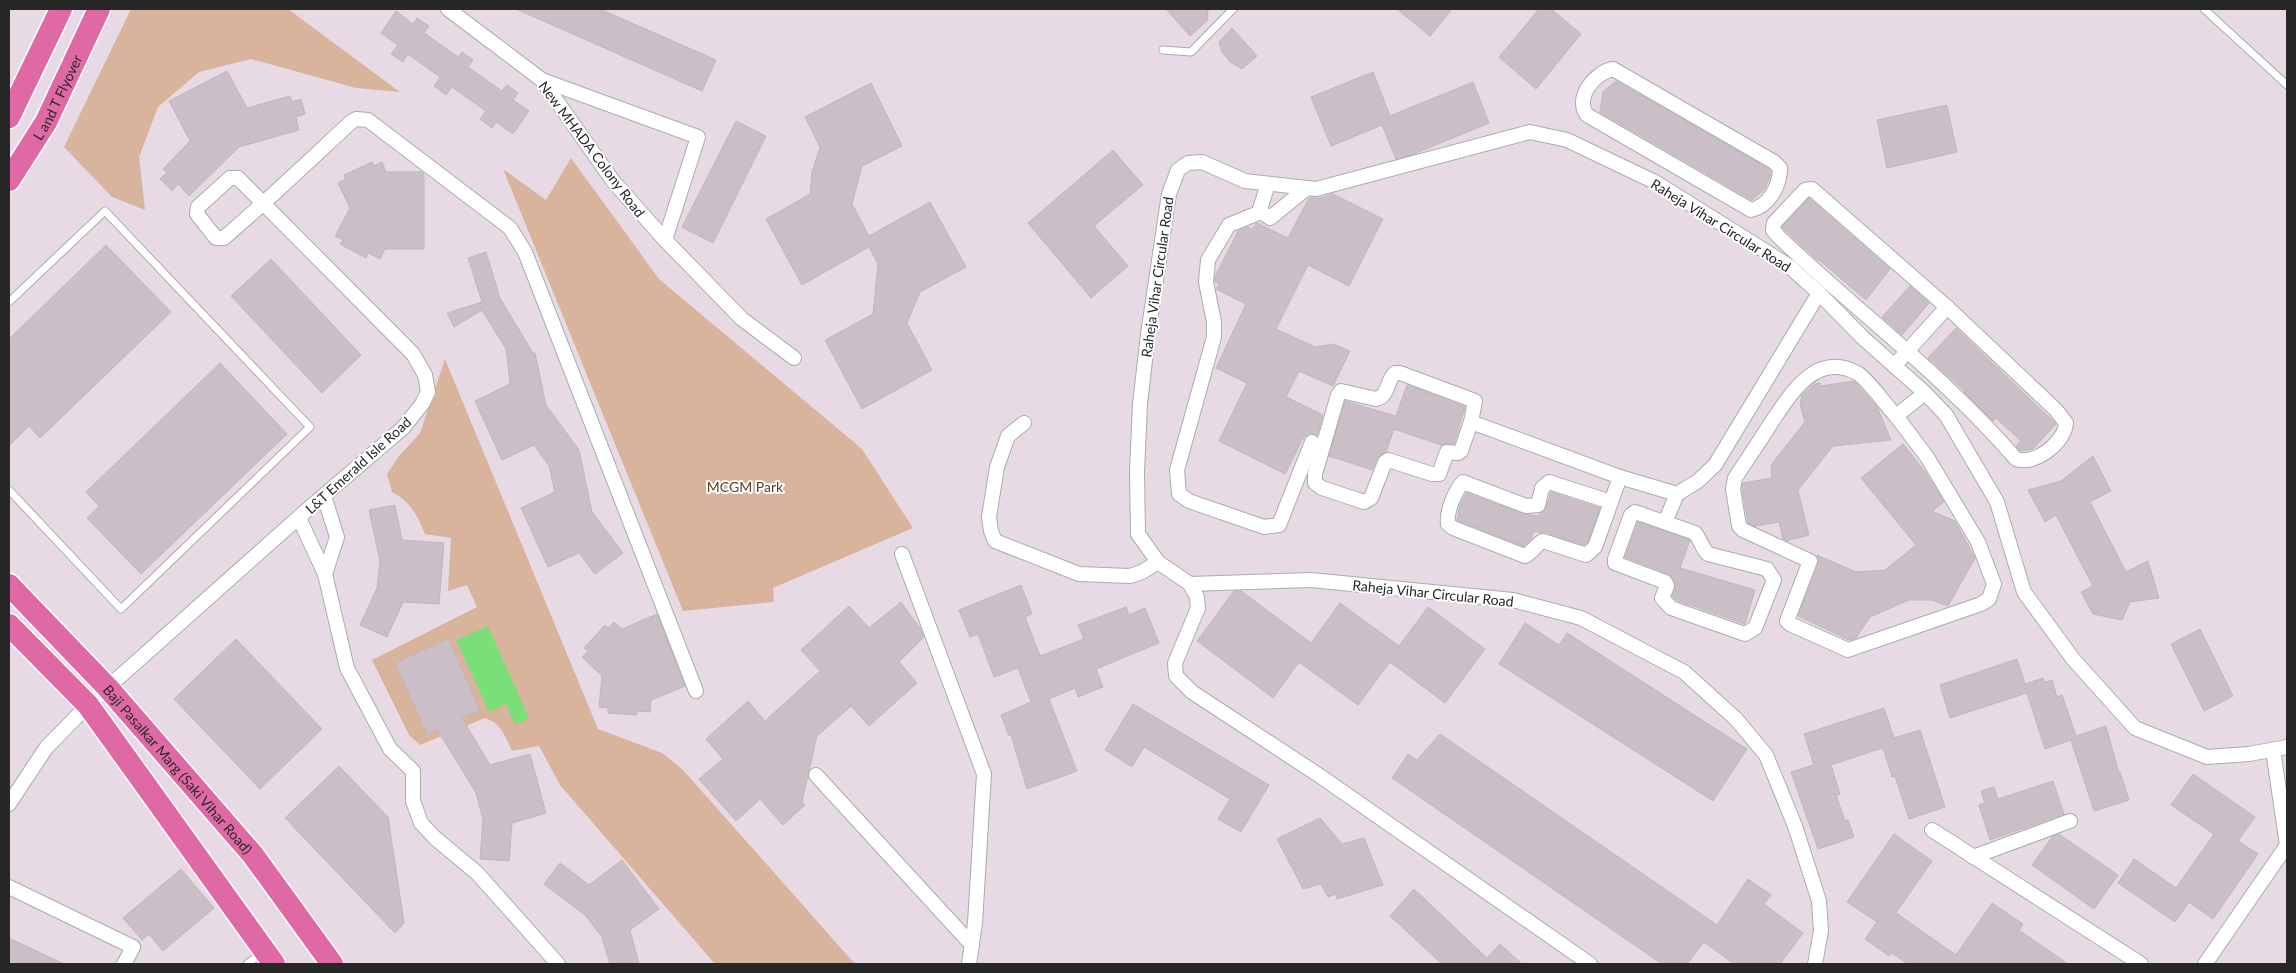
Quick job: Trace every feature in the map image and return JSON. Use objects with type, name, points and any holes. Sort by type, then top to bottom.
[{"type":"main road","points":[[9,117],[61,9]]},
{"type":"main road","name":"L and T Flyover","points":[[9,180],[46,122],[99,9]]},
{"type":"main road","name":"Baji Pasalkar Marg (Saki Vihar Road)","points":[[9,585],[108,688],[253,854],[332,964]]},
{"type":"main road","name":"Baji Pasalkar Marg (Saki Vihar Road)","points":[[9,625],[88,705],[262,960]]},
{"type":"street","name":"New MHADA Colony Road","points":[[448,9],[542,80],[613,181],[665,240],[742,319],[794,358]]},
{"type":"street","points":[[1613,69],[1774,162],[1780,168],[1780,177],[1773,194],[1763,205],[1751,210],[1668,163],[1587,115],[1583,109],[1582,102],[1596,76],[1606,70],[1613,69]]},
{"type":"street","points":[[542,80],[698,137],[665,240]]},
{"type":"street","points":[[264,203],[238,178],[233,177],[198,206],[197,214],[216,238],[224,238],[264,203],[351,122],[362,119],[368,120],[510,228],[525,252],[696,691]]},
{"type":"street","name":"Raheja Vihar Circular Road","points":[[1815,964],[1821,931],[1819,901],[1795,826],[1766,756],[1736,719],[1684,672],[1582,618],[1514,600],[1311,580],[1190,584],[1158,562],[1138,534],[1137,471],[1140,404],[1168,194],[1178,170],[1188,163],[1202,162],[1245,180],[1316,189],[1530,132],[1567,140],[1655,182],[1789,266],[1819,293],[1862,337],[1925,393],[1946,416],[1997,502],[2024,592],[2073,659],[2135,728],[2207,758],[2287,747]]},
{"type":"street","points":[[1655,182],[1668,163]]},
{"type":"street","points":[[1261,212],[1261,203],[1268,184]]},
{"type":"street","points":[[1261,212],[1267,217],[1274,217],[1307,188]]},
{"type":"street","points":[[1805,190],[1812,190],[1947,307],[2056,410],[2066,423],[2063,434],[2036,459],[2023,461],[2016,458],[1995,435],[1908,351],[1787,245],[1773,230],[1774,223],[1805,190]]},
{"type":"street","name":"L&T Emerald Isle Road","points":[[9,804],[46,748],[88,705],[403,428],[422,404],[428,392],[425,375],[413,354],[264,203]]},
{"type":"street","points":[[1261,212],[1229,225],[1208,260],[1205,271],[1214,322],[1214,337],[1177,470],[1179,494],[1189,501],[1264,527],[1279,525],[1312,442]]},
{"type":"street","points":[[1665,522],[1677,494],[1698,481],[1715,465],[1819,293]]},
{"type":"street","points":[[1894,366],[1947,307]]},
{"type":"street","points":[[1830,367],[1840,367],[1858,374],[1896,416],[1928,457],[1978,542],[1994,584],[1989,599],[1981,604],[1848,650],[1787,621],[1810,560],[1749,531],[1743,530],[1740,526],[1733,489],[1735,478],[1792,391],[1810,375],[1819,371],[1830,367]]},
{"type":"street","points":[[1400,373],[1475,401],[1471,422],[1461,451],[1458,454],[1447,452],[1439,474],[1432,474],[1388,460],[1385,462],[1371,498],[1364,502],[1322,488],[1315,483],[1317,466],[1338,395],[1341,391],[1376,399],[1381,398],[1384,395],[1390,376],[1400,373]]},
{"type":"street","points":[[1896,416],[1925,393]]},
{"type":"street","points":[[1471,422],[1620,477],[1677,494]]},
{"type":"street","points":[[1024,423],[1008,436],[997,467],[989,517],[995,541],[1079,574],[1130,576],[1142,572],[1158,562]]},
{"type":"street","points":[[1611,502],[1549,482],[1542,488],[1538,505],[1526,506],[1463,482],[1459,487],[1447,518],[1448,524],[1453,528],[1525,556],[1531,553],[1537,544],[1543,542],[1586,555],[1595,547],[1620,477]]},
{"type":"street","points":[[324,496],[337,537],[325,574]]},
{"type":"street","points":[[1635,512],[1665,522],[1695,533],[1700,538],[1702,548],[1708,554],[1767,569],[1774,580],[1755,628],[1746,634],[1671,608],[1662,598],[1667,586],[1666,582],[1615,563],[1631,515],[1635,512]]},
{"type":"street","points":[[299,518],[325,574],[347,668],[390,749],[413,771],[413,801],[421,822],[436,838],[477,873],[558,964]]},
{"type":"street","points":[[902,554],[984,774],[969,964]]},
{"type":"street","points":[[1190,584],[1197,597],[1198,608],[1175,663],[1176,676],[1192,692],[1320,776],[1590,964]]},
{"type":"street","points":[[2205,964],[2287,845],[2273,750]]},
{"type":"street","points":[[816,775],[972,945]]},
{"type":"street","points":[[1973,857],[2070,821]]},
{"type":"street","points":[[1932,830],[2142,964]]},
{"type":"street","points":[[9,887],[133,947],[124,964]]},
{"type":"lane","points":[[1163,50],[1191,52],[1233,9]]},
{"type":"lane","points":[[2204,9],[2287,85]]},
{"type":"lane","points":[[9,302],[105,211],[310,427],[121,609],[9,490]]},
{"type":"green space","points":[[131,9],[288,9],[400,92],[356,88],[251,59],[199,72],[158,107],[139,157],[145,210],[112,197],[64,147]]},
{"type":"green space","name":"MCGM Park","points":[[571,158],[659,279],[862,449],[913,528],[773,588],[774,602],[683,611],[503,169],[546,200]]},
{"type":"green space","points":[[445,359],[598,729],[662,753],[683,770],[855,964],[715,964],[560,785],[539,746],[512,751],[499,727],[485,718],[420,745],[409,735],[372,660],[477,607],[467,585],[448,591],[451,538],[425,534],[413,510],[404,500],[392,492],[387,474],[399,456],[420,433]]},
{"type":"shaded area","points":[[488,626],[529,718],[515,725],[506,704],[489,712],[456,640]]},
{"type":"building","points":[[516,9],[600,9],[716,60],[702,91]]},
{"type":"building","points":[[1166,9],[1208,9],[1207,21],[1190,36]]},
{"type":"building","points":[[1397,9],[1452,9],[1430,36]]},
{"type":"building","points":[[1539,9],[1551,9],[1581,34],[1536,89],[1499,57]]},
{"type":"building","points":[[396,11],[413,24],[417,18],[429,26],[424,33],[458,57],[462,52],[473,60],[468,67],[502,91],[507,85],[518,93],[513,100],[529,111],[513,134],[496,122],[492,128],[480,119],[486,111],[452,87],[446,95],[434,86],[440,77],[408,54],[403,62],[391,54],[398,45],[381,33]]},
{"type":"building","points":[[1232,28],[1257,56],[1242,69],[1230,62],[1222,52],[1219,42]]},
{"type":"building","points":[[227,71],[247,108],[290,96],[292,102],[301,99],[305,114],[296,117],[299,130],[239,147],[189,196],[178,184],[172,191],[160,179],[167,173],[163,169],[190,141],[169,101]]},
{"type":"building","points":[[1373,72],[1390,116],[1473,82],[1489,123],[1414,154],[1396,159],[1382,125],[1331,146],[1311,97]]},
{"type":"building","points":[[1616,81],[1769,169],[1771,174],[1765,189],[1752,200],[1600,112],[1603,92]]},
{"type":"building","points":[[871,83],[902,146],[862,166],[852,204],[869,236],[930,202],[966,267],[920,292],[907,323],[932,370],[862,409],[825,340],[873,314],[878,264],[869,247],[802,285],[766,219],[810,194],[812,172],[820,147],[805,117]]},
{"type":"building","points":[[1947,105],[1957,152],[1887,168],[1877,120]]},
{"type":"building","points":[[736,121],[766,136],[713,243],[682,227]]},
{"type":"building","points":[[1113,150],[1143,185],[1094,226],[1128,266],[1091,298],[1028,223]]},
{"type":"building","points":[[372,162],[374,166],[382,162],[386,172],[422,172],[424,174],[424,249],[385,249],[380,259],[368,253],[366,258],[340,244],[343,240],[335,236],[350,208],[338,183],[346,179],[344,175]]},
{"type":"building","points":[[1333,194],[1383,219],[1349,286],[1308,265],[1276,329],[1315,347],[1333,344],[1350,351],[1333,386],[1299,371],[1286,397],[1323,415],[1317,435],[1310,433],[1303,438],[1285,474],[1219,441],[1247,383],[1216,368],[1246,304],[1216,289],[1219,284],[1215,282],[1215,277],[1238,231],[1248,227],[1252,229],[1257,223],[1288,238],[1309,198],[1320,198]]},
{"type":"building","points":[[1809,198],[1890,269],[1866,300],[1818,261],[1782,227]]},
{"type":"building","points":[[106,245],[171,312],[40,438],[29,426],[9,446],[9,339]]},
{"type":"building","points":[[486,252],[500,298],[533,353],[535,353],[546,405],[579,450],[592,512],[623,553],[595,574],[579,553],[548,567],[521,508],[555,492],[549,466],[534,445],[502,460],[475,401],[510,384],[506,349],[482,310],[454,327],[447,313],[482,302],[468,258]]},
{"type":"building","points":[[271,259],[361,355],[322,393],[231,296]]},
{"type":"building","points":[[1910,286],[1929,303],[1902,335],[1882,317]]},
{"type":"building","points":[[1956,328],[2056,424],[2033,449],[2020,451],[2016,446],[2021,441],[1996,418],[1993,421],[1965,391],[1928,358]]},
{"type":"building","points":[[220,363],[287,434],[141,574],[87,518],[99,506],[86,492]]},
{"type":"building","points":[[1854,381],[1877,407],[1891,440],[1833,446],[1798,490],[1809,535],[1787,541],[1783,539],[1779,522],[1755,526],[1748,523],[1742,489],[1743,483],[1772,478],[1771,465],[1805,422],[1800,404],[1802,395],[1814,384],[1820,383],[1821,386]]},
{"type":"building","points":[[1407,385],[1465,407],[1454,444],[1441,445],[1394,429],[1386,452],[1377,458],[1372,470],[1329,456],[1345,401],[1396,416]]},
{"type":"building","points":[[1903,444],[1926,473],[1944,502],[1932,511],[1955,521],[1975,558],[1948,606],[1932,600],[1909,600],[1870,617],[1856,638],[1849,640],[1798,616],[1818,564],[1817,555],[1856,572],[1885,570],[1916,545],[1861,478]]},
{"type":"building","points":[[2093,456],[2111,491],[2090,502],[2126,572],[2148,561],[2159,598],[2130,602],[2122,620],[2093,614],[2081,592],[2093,586],[2056,515],[2045,522],[2028,490],[2061,481]]},
{"type":"building","points":[[1551,492],[1600,508],[1588,542],[1584,545],[1534,531],[1531,539],[1524,546],[1457,520],[1460,505],[1466,493],[1523,514],[1538,516],[1546,508]]},
{"type":"building","points":[[395,505],[402,540],[444,543],[439,604],[403,602],[387,637],[360,625],[377,588],[380,561],[369,510]]},
{"type":"building","points":[[1638,522],[1690,540],[1680,568],[1755,590],[1745,624],[1676,600],[1672,596],[1675,582],[1669,574],[1625,557]]},
{"type":"building","points":[[1021,585],[1032,614],[1025,617],[1040,656],[1084,639],[1078,625],[1126,607],[1129,615],[1145,608],[1159,643],[1096,669],[1103,687],[1078,697],[1075,688],[1049,699],[1077,771],[1027,789],[1011,735],[1009,736],[1001,715],[1031,702],[1018,668],[994,677],[978,634],[970,637],[959,610]]},
{"type":"building","points":[[1234,591],[1241,591],[1311,643],[1340,603],[1399,646],[1428,607],[1485,649],[1445,703],[1390,662],[1358,705],[1299,662],[1273,698],[1197,641]]},
{"type":"building","points":[[901,602],[924,637],[899,662],[917,683],[869,726],[851,706],[817,736],[802,802],[805,805],[783,825],[760,799],[736,821],[699,779],[723,759],[706,739],[748,701],[765,721],[820,671],[801,650],[849,606],[869,628]]},
{"type":"building","points":[[657,614],[685,686],[651,700],[650,712],[637,711],[637,715],[608,713],[608,708],[599,707],[602,676],[582,657],[588,651],[584,648],[605,625],[608,628],[614,622],[622,629]]},
{"type":"building","points":[[1525,623],[1559,645],[1567,633],[1747,749],[1713,801],[1499,664]]},
{"type":"building","points":[[2200,629],[2233,696],[2204,711],[2171,644]]},
{"type":"building","points":[[236,639],[322,729],[260,789],[174,699]]},
{"type":"building","points":[[448,639],[480,710],[462,718],[490,765],[530,754],[546,813],[512,823],[509,861],[480,859],[483,819],[476,793],[437,729],[427,734],[395,663]]},
{"type":"building","points":[[2017,659],[2025,684],[2043,678],[2045,682],[2052,680],[2057,697],[2062,695],[2076,736],[2106,726],[2119,773],[2129,800],[2094,811],[2071,740],[2045,749],[2027,693],[1950,718],[1940,685]]},
{"type":"building","points":[[1133,704],[1269,785],[1241,832],[1218,819],[1230,799],[1144,747],[1132,767],[1105,750]]},
{"type":"building","points":[[1884,708],[1894,738],[1920,730],[1945,807],[1909,819],[1895,776],[1892,777],[1883,748],[1873,751],[1831,765],[1840,794],[1836,795],[1845,821],[1848,820],[1854,837],[1818,849],[1791,772],[1814,765],[1804,734]]},
{"type":"building","points":[[1440,734],[1717,925],[1748,879],[1771,895],[1764,904],[1803,933],[1780,964],[1734,964],[1704,942],[1687,964],[1662,964],[1392,778],[1408,754],[1417,760]]},
{"type":"building","points":[[339,766],[388,817],[404,923],[395,933],[285,818]]},
{"type":"building","points":[[2193,774],[2255,817],[2238,841],[2258,854],[2213,919],[2189,902],[2175,922],[2118,883],[2134,859],[2176,888],[2214,834],[2171,805]]},
{"type":"building","points":[[2053,781],[2064,814],[1990,840],[1979,805],[1985,803],[1981,791],[1994,787],[1998,799]]},
{"type":"building","points":[[1320,818],[1342,844],[1364,838],[1383,885],[1337,899],[1336,894],[1328,897],[1321,884],[1303,889],[1277,839]]},
{"type":"building","points":[[1894,834],[1932,861],[1896,913],[1956,955],[1992,903],[2023,924],[2019,930],[2068,964],[1908,964],[1892,953],[1889,956],[1865,939],[1877,922],[1847,902]]},
{"type":"building","points":[[2059,834],[2118,875],[2094,909],[2032,865],[2052,837]]},
{"type":"building","points":[[622,860],[659,909],[630,930],[639,964],[610,964],[602,937],[586,916],[544,884],[560,863],[589,885]]},
{"type":"building","points":[[181,869],[214,908],[163,951],[149,934],[142,940],[123,918]]},
{"type":"building","points":[[1414,889],[1487,958],[1500,944],[1522,964],[1442,964],[1390,916]]},
{"type":"building","points":[[9,938],[64,964],[9,964]]}]
